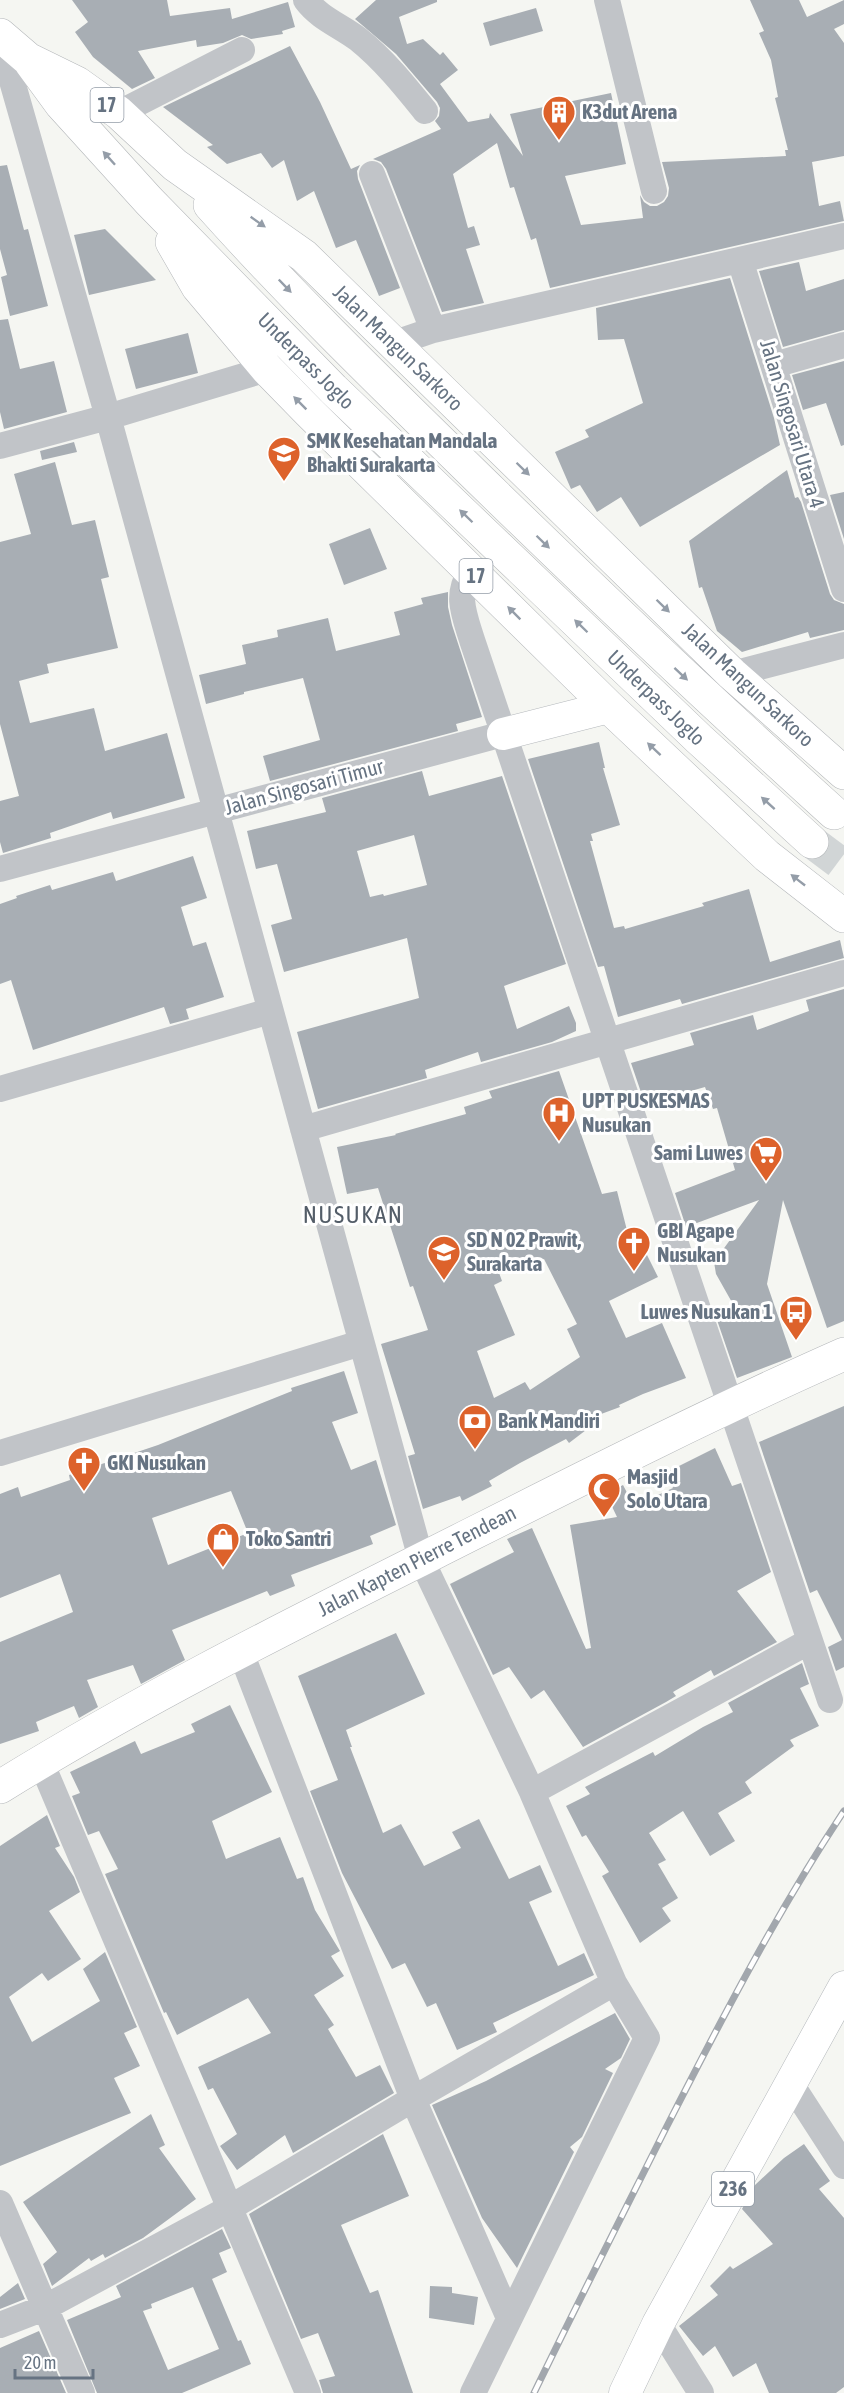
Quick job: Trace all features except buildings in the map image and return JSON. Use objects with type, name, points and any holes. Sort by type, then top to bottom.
[{"type":"highway","name":"Jalan Mangun Sarkoro","points":[[0,37],[28,59],[77,83],[119,113],[175,165],[304,256],[732,674],[844,773]]},
{"type":"highway","name":"Underpass Joglo","points":[[28,59],[61,104],[148,201],[342,397],[699,740],[812,842]]},
{"type":"highway","name":"Underpass Joglo","points":[[175,165],[264,265],[353,356],[615,612],[718,709],[834,813]]},
{"type":"highway","name":"17","points":[[148,201],[198,287],[267,369],[609,707],[767,856],[844,916]]},
{"type":"highway","name":"Jalan Kapten Pierre Tendean","points":[[0,1787],[240,1650],[730,1404],[844,1354]]},
{"type":"main road","name":"Jalan Singosari Timur","points":[[503,734],[609,707]]},
{"type":"main road","name":"236","points":[[625,2393],[658,2324],[844,1987]]},
{"type":"street","points":[[306,0],[330,22],[350,33],[375,53],[425,111]]},
{"type":"street","points":[[607,0],[654,191]]},
{"type":"street","points":[[0,37],[108,417],[421,1560],[532,1792],[614,1983],[647,2038],[473,2393]]},
{"type":"street","points":[[119,113],[242,50]]},
{"type":"street","points":[[372,174],[433,330]]},
{"type":"street","points":[[395,344],[433,330],[844,236]]},
{"type":"street","name":"Jalan Singosari Utara 4","points":[[740,260],[844,589]]},
{"type":"street","points":[[774,365],[844,345]]},
{"type":"street","points":[[0,446],[108,417],[267,369]]},
{"type":"street","points":[[471,571],[463,583],[461,604],[830,1700]]},
{"type":"street","points":[[732,674],[844,645]]},
{"type":"street","name":"Jalan Singosari Timur","points":[[0,869],[503,734]]},
{"type":"street","points":[[303,1129],[844,973]]},
{"type":"street","points":[[0,1089],[270,1011]]},
{"type":"street","points":[[0,1454],[361,1343]]},
{"type":"street","points":[[532,1792],[810,1641]]},
{"type":"street","points":[[240,1650],[413,2099],[509,2318]]},
{"type":"street","points":[[41,1762],[228,2209],[308,2393]]},
{"type":"street","points":[[0,2325],[44,2307],[228,2209],[614,1983]]},
{"type":"street","points":[[791,2084],[844,2166]]},
{"type":"street","points":[[0,2203],[81,2393]]},
{"type":"street","points":[[658,2324],[701,2393]]},
{"type":"tunnel","points":[[812,842],[844,866]]},
{"type":"railway","points":[[534,2393],[729,2007],[773,1927],[844,1811]]},
{"type":"place","name":"K3dut Arena","points":[[559,141]]},
{"type":"place","name":"SMK Kesehatan Mandala Bhakti Surakarta","points":[[284,482]]},
{"type":"place","name":"UPT PUSKESMAS Nusukan","points":[[559,1142]]},
{"type":"place","name":"Sami Luwes","points":[[766,1182]]},
{"type":"place","name":"GBI Agape Nusukan","points":[[634,1272]]},
{"type":"place","name":"SD N 02 Prawit, Surakarta","points":[[444,1281]]},
{"type":"place","name":"Luwes Nusukan 1","points":[[796,1341]]},
{"type":"place","name":"Bank Mandiri","points":[[475,1450]]},
{"type":"place","name":"GKI Nusukan","points":[[84,1492]]},
{"type":"place","name":"Masjid Solo Utara","points":[[604,1518]]},
{"type":"place","name":"Toko Santri","points":[[223,1568]]},
{"type":"district","name":"NUSUKAN","points":[[353,1215]]}]
